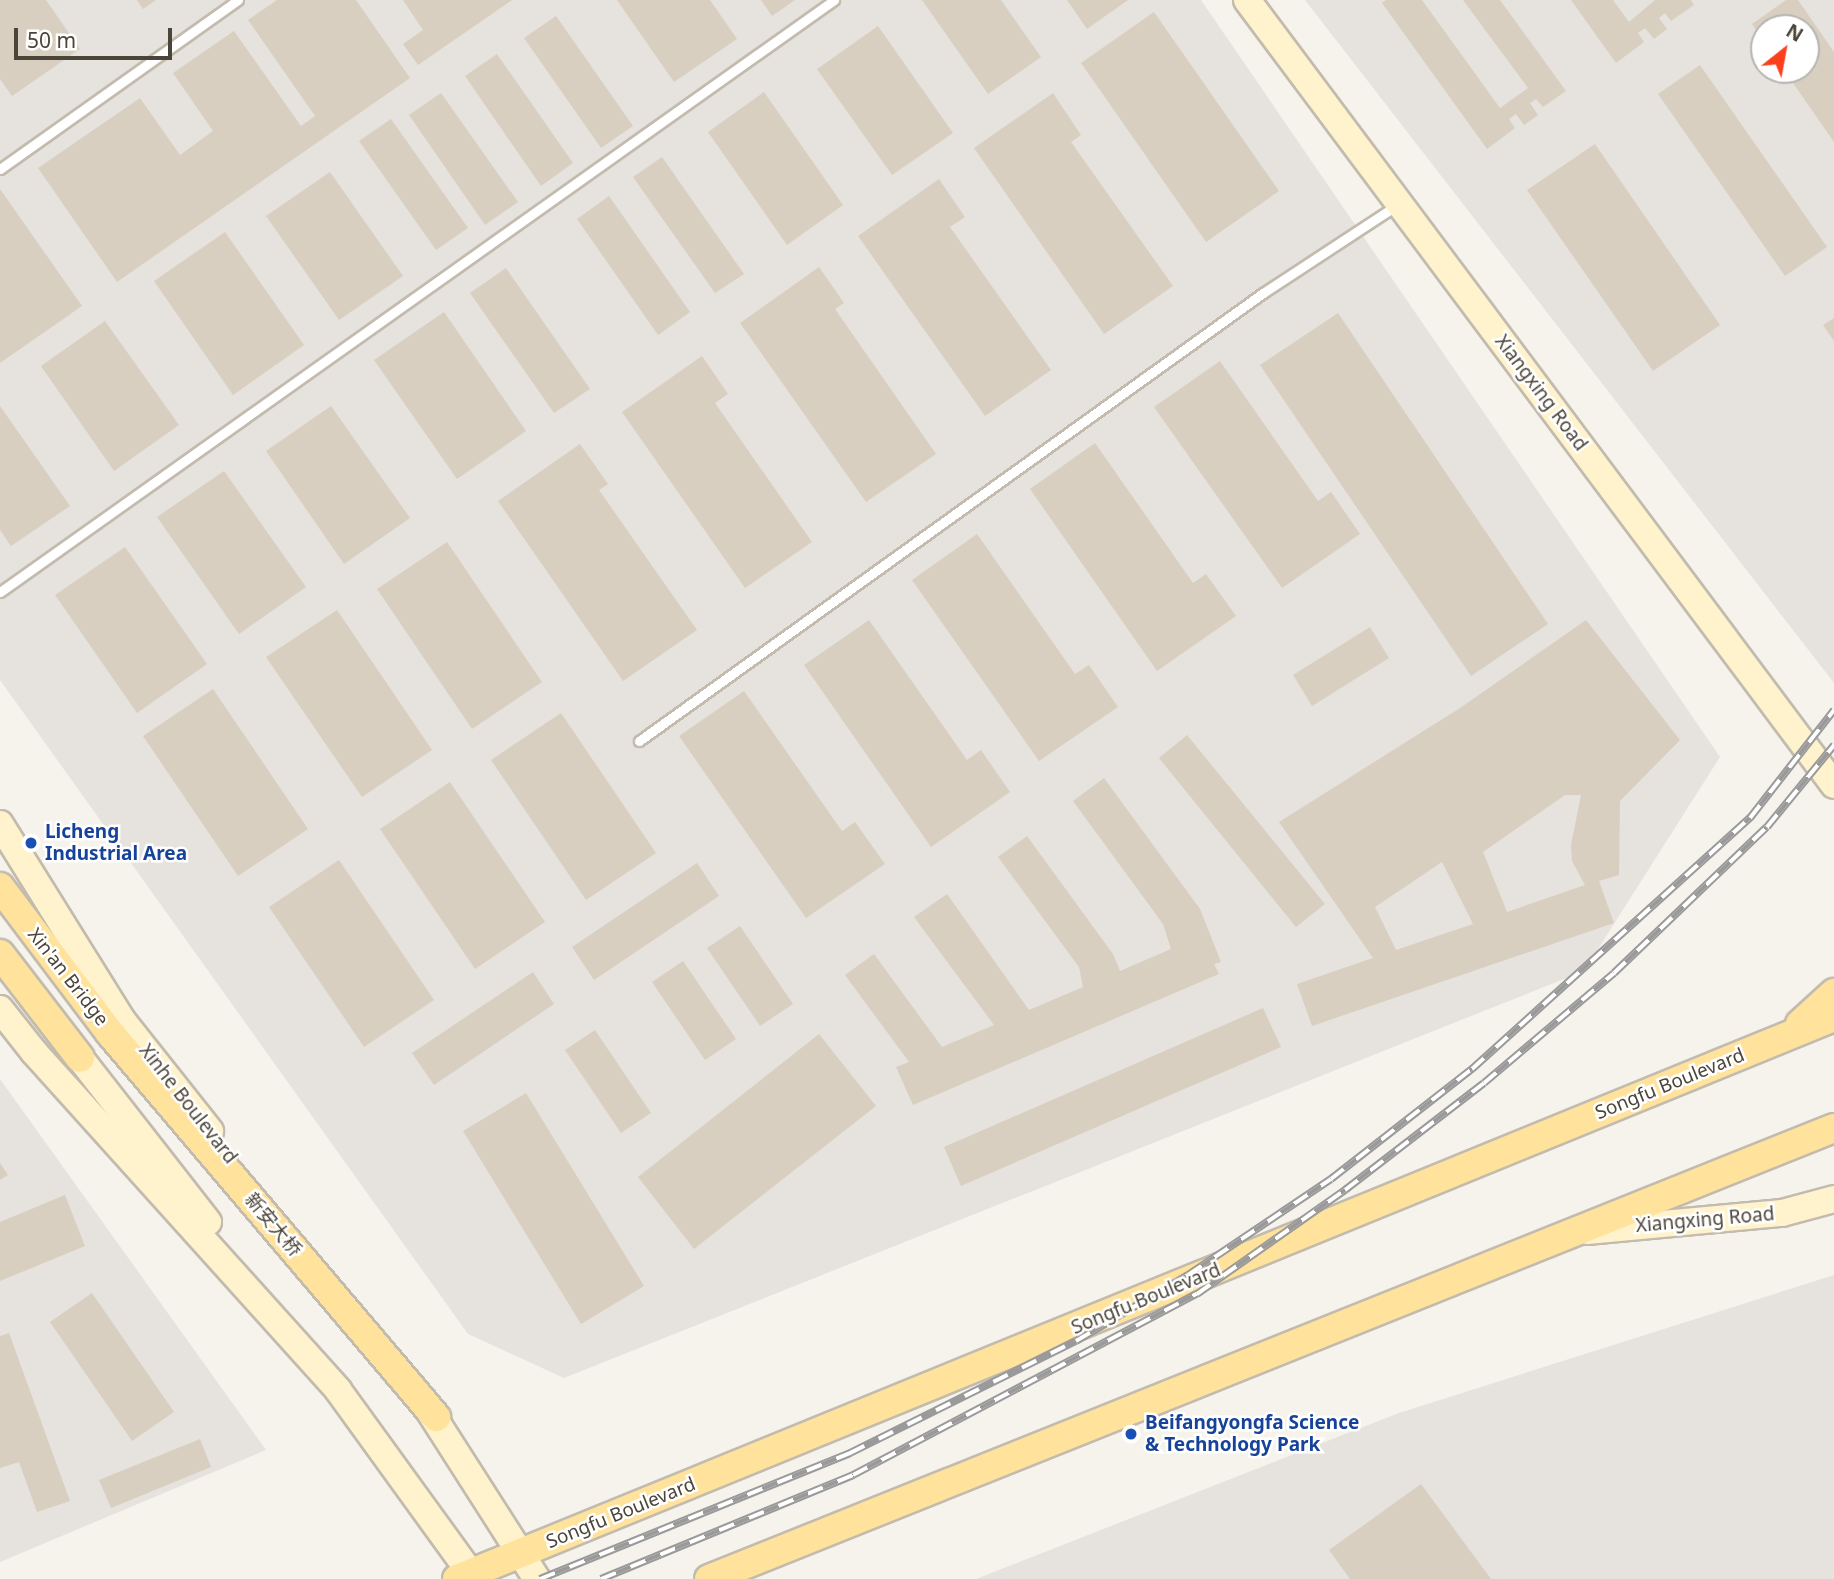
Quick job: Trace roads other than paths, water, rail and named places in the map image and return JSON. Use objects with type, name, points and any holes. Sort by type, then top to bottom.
[{"type":"main road","name":"Xiangxing Road","points":[[1247,0],[1834,785]]},
{"type":"main road","name":"Xinhe Boulevard","points":[[0,824],[122,1020],[436,1417],[537,1579]]},
{"type":"main road","name":"Xin'an Bridge","points":[[0,887],[110,1033]]},
{"type":"main road","name":"Xin'an Bridge","points":[[0,954],[80,1058]]},
{"type":"main road","points":[[1786,1037],[1834,993]]},
{"type":"main road","points":[[0,1009],[43,1062],[338,1390]]},
{"type":"main road","name":"Songfu Boulevard","points":[[468,1577],[1834,1017]]},
{"type":"main road","name":"新安大桥","points":[[110,1033],[436,1417]]},
{"type":"main road","points":[[80,1058],[338,1390],[468,1577]]},
{"type":"main road","points":[[709,1579],[1834,1128]]},
{"type":"main road","name":"Xiangxing Road","points":[[1575,1232],[1782,1213],[1834,1199]]},
{"type":"lane","points":[[0,169],[238,0]]},
{"type":"lane","points":[[0,592],[834,0]]},
{"type":"lane","points":[[639,741],[1263,293],[1399,204]]},
{"type":"railway","points":[[540,1579],[850,1453],[1076,1341],[1188,1275],[1331,1179],[1472,1069],[1750,818],[1834,710]]},
{"type":"railway","points":[[601,1579],[853,1475],[1197,1294],[1345,1190],[1484,1083],[1614,973],[1767,827],[1834,745]]},
{"type":"place","name":"Licheng Industrial Area","points":[[31,843]]},
{"type":"place","name":"Beifangyongfa Science & Technology Park","points":[[1131,1434]]}]
